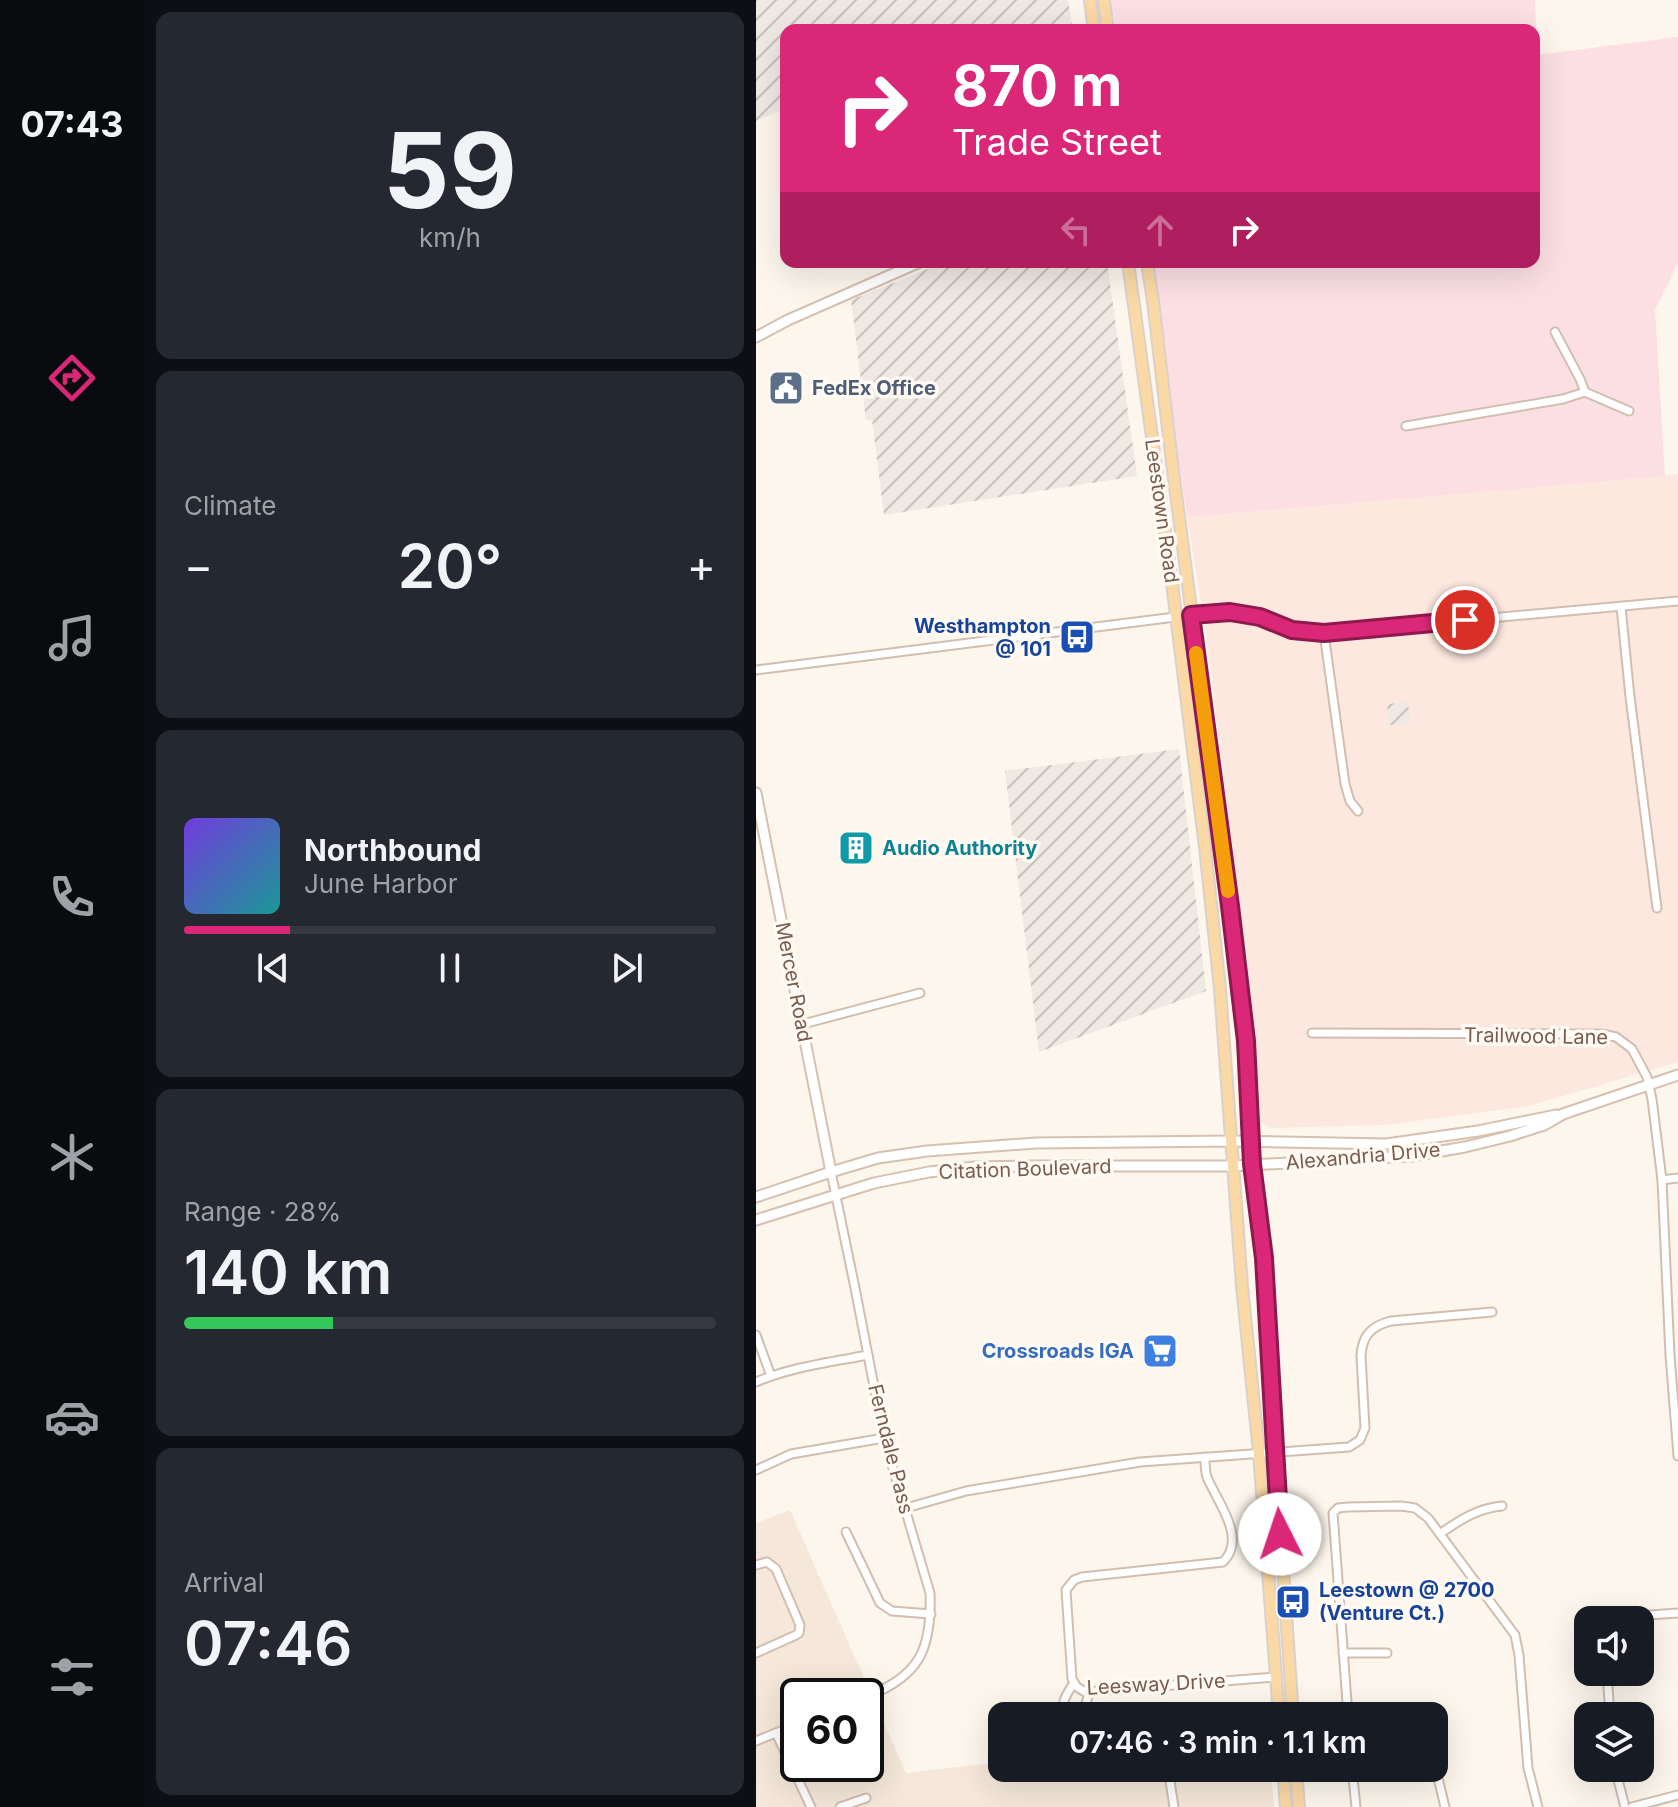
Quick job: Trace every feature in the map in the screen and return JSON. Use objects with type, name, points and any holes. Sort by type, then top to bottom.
[{"type":"main road","points":[[1090,0],[1093,24]]},
{"type":"main road","points":[[1104,0],[1107,24]]},
{"type":"main road","name":"Leestown Road","points":[[1129,268],[1207,859],[1278,1702]]},
{"type":"main road","name":"Leestown Road","points":[[1148,268],[1246,1041],[1252,1164],[1264,1258],[1292,1702]]},
{"type":"main road","points":[[1275,1677],[1283,1686],[1285,1702]]},
{"type":"main road","points":[[1284,1782],[1286,1807]]},
{"type":"main road","points":[[1297,1782],[1299,1807]]},
{"type":"street","points":[[756,337],[906,268]]},
{"type":"street","points":[[1555,332],[1585,392]]},
{"type":"street","points":[[1406,426],[1563,399],[1585,392],[1629,411]]},
{"type":"street","points":[[756,670],[1230,612],[1260,617],[1292,630],[1324,633],[1678,601]]},
{"type":"street","points":[[1621,607],[1657,908]]},
{"type":"street","points":[[1324,633],[1345,784],[1350,801],[1358,811]]},
{"type":"street","name":"Mercer Road","points":[[756,793],[831,1172]]},
{"type":"street","points":[[803,1024],[920,993]]},
{"type":"street","name":"Trailwood Lane","points":[[1312,1033],[1602,1034],[1616,1037],[1632,1049],[1650,1085],[1662,1180],[1678,1456]]},
{"type":"street","name":"Alexandria Drive","points":[[1251,1142],[1386,1144],[1478,1131],[1563,1114],[1678,1075]]},
{"type":"street","name":"Alexandria Drive","points":[[1252,1164],[1425,1154],[1510,1136],[1544,1125],[1563,1114]]},
{"type":"street","name":"Citation Boulevard","points":[[756,1197],[878,1158],[927,1151],[1036,1143],[1251,1142]]},
{"type":"street","name":"Citation Boulevard","points":[[756,1220],[874,1183],[929,1172],[974,1167],[1252,1164]]},
{"type":"street","name":"Ferndale Pass","points":[[831,1172],[884,1438],[930,1593],[928,1641],[918,1660],[904,1676],[884,1690]]},
{"type":"street","points":[[1662,1180],[1678,1178]]},
{"type":"street","points":[[1667,1282],[1678,1281]]},
{"type":"street","points":[[906,1508],[966,1491],[1140,1462],[1341,1449],[1355,1444],[1363,1434],[1361,1345],[1370,1330],[1391,1321],[1492,1312]]},
{"type":"street","points":[[756,1335],[771,1376]]},
{"type":"street","points":[[756,1382],[868,1355]]},
{"type":"street","points":[[756,1470],[791,1454],[884,1438]]},
{"type":"street","name":"Leesway Drive","points":[[1205,1457],[1207,1476],[1228,1519],[1230,1554],[1223,1562],[1074,1580],[1066,1590],[1072,1679],[1079,1690],[1089,1691],[1275,1677]]},
{"type":"street","points":[[1347,1702],[1333,1533],[1334,1511],[1348,1507],[1409,1506],[1421,1511],[1441,1533],[1515,1635],[1528,1768],[1538,1807]]},
{"type":"street","points":[[1441,1533],[1480,1510],[1502,1506]]},
{"type":"street","points":[[846,1532],[880,1603],[892,1611],[931,1614]]},
{"type":"street","points":[[756,1565],[767,1562],[776,1569],[800,1625],[796,1635],[756,1653]]},
{"type":"street","points":[[1654,1615],[1678,1613]]},
{"type":"street","points":[[1343,1653],[1387,1653]]},
{"type":"street","points":[[1074,1683],[1063,1701],[1066,1712],[1073,1716],[1084,1709],[1089,1691]]},
{"type":"street","points":[[756,1741],[780,1731]]},
{"type":"street","points":[[776,1733],[811,1807]]},
{"type":"street","points":[[1170,1782],[1174,1807]]},
{"type":"street","points":[[1353,1782],[1356,1807]]},
{"type":"street","points":[[1439,1782],[1445,1807]]},
{"type":"street","points":[[1619,1782],[1625,1807]]},
{"type":"street","points":[[1632,1807],[1678,1795]]},
{"type":"street","points":[[840,1807],[866,1798]]},
{"type":"shaded area","points":[[756,0],[1068,0],[1072,24],[780,24],[780,111],[756,121]]},
{"type":"shaded area","points":[[1111,0],[1535,0],[1536,24],[1115,24]]},
{"type":"shaded area","points":[[1678,37],[1678,263],[1655,310],[1665,476],[1187,517],[1150,268],[1540,268],[1540,55]]},
{"type":"shaded area","points":[[930,268],[1108,268],[1137,476],[884,515],[872,420],[866,420],[851,300]]},
{"type":"shaded area","points":[[1678,474],[1678,1062],[1529,1106],[1385,1125],[1271,1128],[1258,1121],[1243,935],[1207,640],[1187,517]]},
{"type":"shaded area","points":[[1408,702],[1410,723],[1389,725],[1387,704]]},
{"type":"shaded area","points":[[1179,749],[1206,991],[1039,1052],[1005,771]]},
{"type":"shaded area","points":[[790,1510],[864,1678],[780,1678],[780,1782],[884,1782],[884,1723],[906,1773],[988,1764],[988,1782],[1272,1782],[1274,1807],[756,1807],[756,1523]]},
{"type":"slow traffic","points":[[1196,653],[1228,891]]},
{"type":"place","name":"FedEx Office","points":[[786,388]]},
{"type":"place","name":"Westhampton @ 101","points":[[1077,637]]},
{"type":"place","name":"Audio Authority","points":[[856,848]]},
{"type":"place","name":"Crossroads IGA","points":[[1160,1351]]},
{"type":"place","name":"Leestown @ 2700 (Venture Ct.)","points":[[1293,1602]]},
{"type":"route","points":[[1280,1534],[1264,1258],[1252,1164],[1246,1041],[1191,615],[1230,612],[1260,617],[1292,630],[1324,633],[1465,620]]}]
